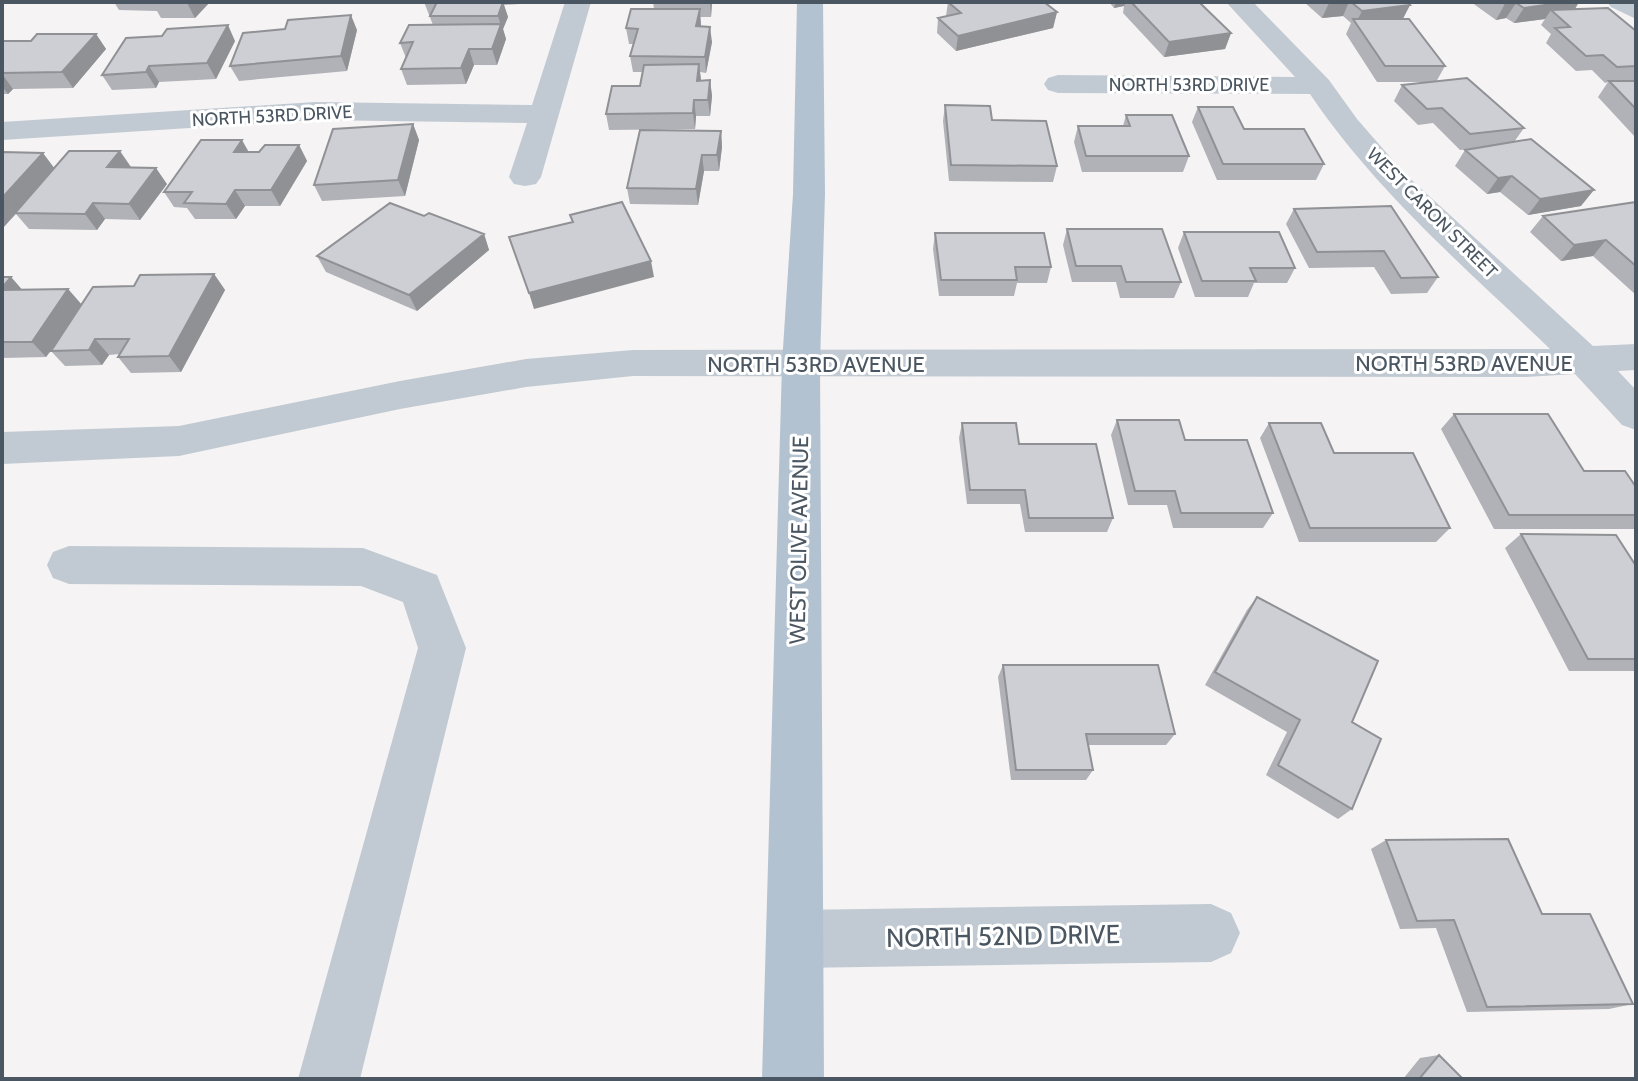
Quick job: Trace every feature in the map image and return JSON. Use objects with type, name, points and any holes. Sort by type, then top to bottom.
[{"type":"main road","name":"WEST OLIVE AVENUE","points":[[793,1079],[801,364],[809,194],[810,2]]},
{"type":"street","points":[[525,177],[578,2]]},
{"type":"street","name":"WEST CARON STREET","points":[[1239,2],[1319,86],[1346,125],[1393,180],[1586,362],[1636,415]]},
{"type":"street","points":[[1620,2],[1636,11]]},
{"type":"street","name":"NORTH 53RD DRIVE","points":[[1058,84],[1319,86]]},
{"type":"street","name":"NORTH 53RD DRIVE","points":[[2,131],[315,111],[542,114]]},
{"type":"street","name":"NORTH 53RD AVENUE","points":[[2,448],[179,441],[526,373],[633,363],[1586,362],[1636,357]]},
{"type":"street","points":[[69,565],[363,567],[421,589],[442,648],[329,1079]]},
{"type":"street","name":"NORTH 52ND DRIVE","points":[[795,939],[1211,933]]},
{"type":"building","points":[[437,2],[503,2],[498,16],[430,16]]},
{"type":"building","points":[[948,2],[1044,2],[1057,12],[958,36],[938,18],[961,13]]},
{"type":"building","points":[[1131,2],[1199,2],[1231,33],[1169,42]]},
{"type":"building","points":[[1351,2],[1407,2],[1410,5],[1362,11]]},
{"type":"building","points":[[1502,2],[1566,2],[1524,8],[1516,3]]},
{"type":"building","points":[[1608,8],[1636,31],[1636,66],[1617,67],[1603,55],[1586,56],[1555,28],[1570,27],[1551,10]]},
{"type":"building","points":[[631,9],[700,9],[696,26],[710,27],[705,57],[630,56],[638,29],[626,28]]},
{"type":"building","points":[[351,15],[341,56],[230,66],[243,33],[285,29],[288,20]]},
{"type":"building","points":[[1353,19],[1409,19],[1445,66],[1385,66]]},
{"type":"building","points":[[501,24],[492,49],[469,49],[461,68],[401,69],[413,42],[400,43],[409,25]]},
{"type":"building","points":[[228,25],[207,63],[149,66],[146,72],[102,75],[126,38],[162,36],[167,29]]},
{"type":"building","points":[[37,34],[96,34],[62,72],[2,73],[2,41],[31,41]]},
{"type":"building","points":[[699,64],[697,81],[710,80],[708,100],[694,100],[693,113],[606,114],[612,86],[640,86],[644,65]]},
{"type":"building","points":[[1467,78],[1524,128],[1470,134],[1442,108],[1427,109],[1402,85]]},
{"type":"building","points":[[1609,81],[1636,81],[1636,109]]},
{"type":"building","points":[[945,105],[990,106],[992,120],[1046,121],[1057,166],[951,165]]},
{"type":"building","points":[[1198,107],[1233,107],[1244,129],[1304,129],[1324,164],[1223,164]]},
{"type":"building","points":[[1126,115],[1172,115],[1189,156],[1086,156],[1078,126],[1130,126]]},
{"type":"building","points":[[413,124],[398,180],[314,185],[333,129]]},
{"type":"building","points":[[640,130],[721,131],[717,155],[702,155],[696,189],[627,188]]},
{"type":"building","points":[[1531,139],[1594,190],[1540,199],[1512,176],[1498,178],[1465,150]]},
{"type":"building","points":[[201,140],[242,140],[234,152],[259,152],[265,145],[299,145],[271,190],[235,190],[226,204],[184,203],[192,192],[164,192]]},
{"type":"building","points":[[69,151],[120,151],[107,167],[156,168],[129,204],[93,203],[85,214],[15,213]]},
{"type":"building","points":[[2,152],[43,153],[2,198]]},
{"type":"building","points":[[622,202],[651,261],[529,293],[509,237],[573,222],[570,215]]},
{"type":"building","points":[[1636,202],[1636,266],[1606,240],[1574,245],[1543,216]]},
{"type":"building","points":[[390,203],[424,216],[429,213],[484,234],[409,295],[317,256]]},
{"type":"building","points":[[1391,206],[1438,277],[1401,278],[1384,251],[1317,252],[1294,209]]},
{"type":"building","points":[[1067,229],[1162,229],[1181,282],[1126,282],[1121,266],[1076,266]]},
{"type":"building","points":[[1184,232],[1279,232],[1295,268],[1250,268],[1256,281],[1202,281]]},
{"type":"building","points":[[935,233],[1044,233],[1051,267],[1015,267],[1017,280],[941,280]]},
{"type":"building","points":[[214,274],[169,356],[118,357],[129,339],[95,339],[89,350],[51,351],[93,287],[134,286],[140,275]]},
{"type":"building","points":[[2,277],[11,277],[2,288]]},
{"type":"building","points":[[68,289],[32,342],[2,342],[2,290]]},
{"type":"building","points":[[1454,414],[1548,414],[1584,471],[1625,471],[1636,487],[1636,515],[1509,515]]},
{"type":"building","points":[[1117,420],[1179,420],[1185,440],[1247,440],[1273,513],[1181,513],[1175,491],[1135,491]]},
{"type":"building","points":[[962,423],[1016,423],[1019,444],[1096,444],[1113,518],[1029,518],[1025,490],[970,490]]},
{"type":"building","points":[[1269,423],[1321,423],[1334,453],[1413,453],[1450,528],[1310,528]]},
{"type":"building","points":[[1521,534],[1616,535],[1636,566],[1636,659],[1588,659]]},
{"type":"building","points":[[1257,597],[1378,661],[1352,722],[1381,739],[1352,809],[1278,765],[1300,720],[1215,672]]},
{"type":"building","points":[[1003,665],[1158,665],[1175,734],[1086,734],[1093,770],[1016,770]]},
{"type":"building","points":[[1508,839],[1542,914],[1590,914],[1633,1004],[1487,1007],[1454,920],[1417,921],[1386,840]]},
{"type":"building","points":[[1439,1055],[1463,1079],[1419,1079]]}]
